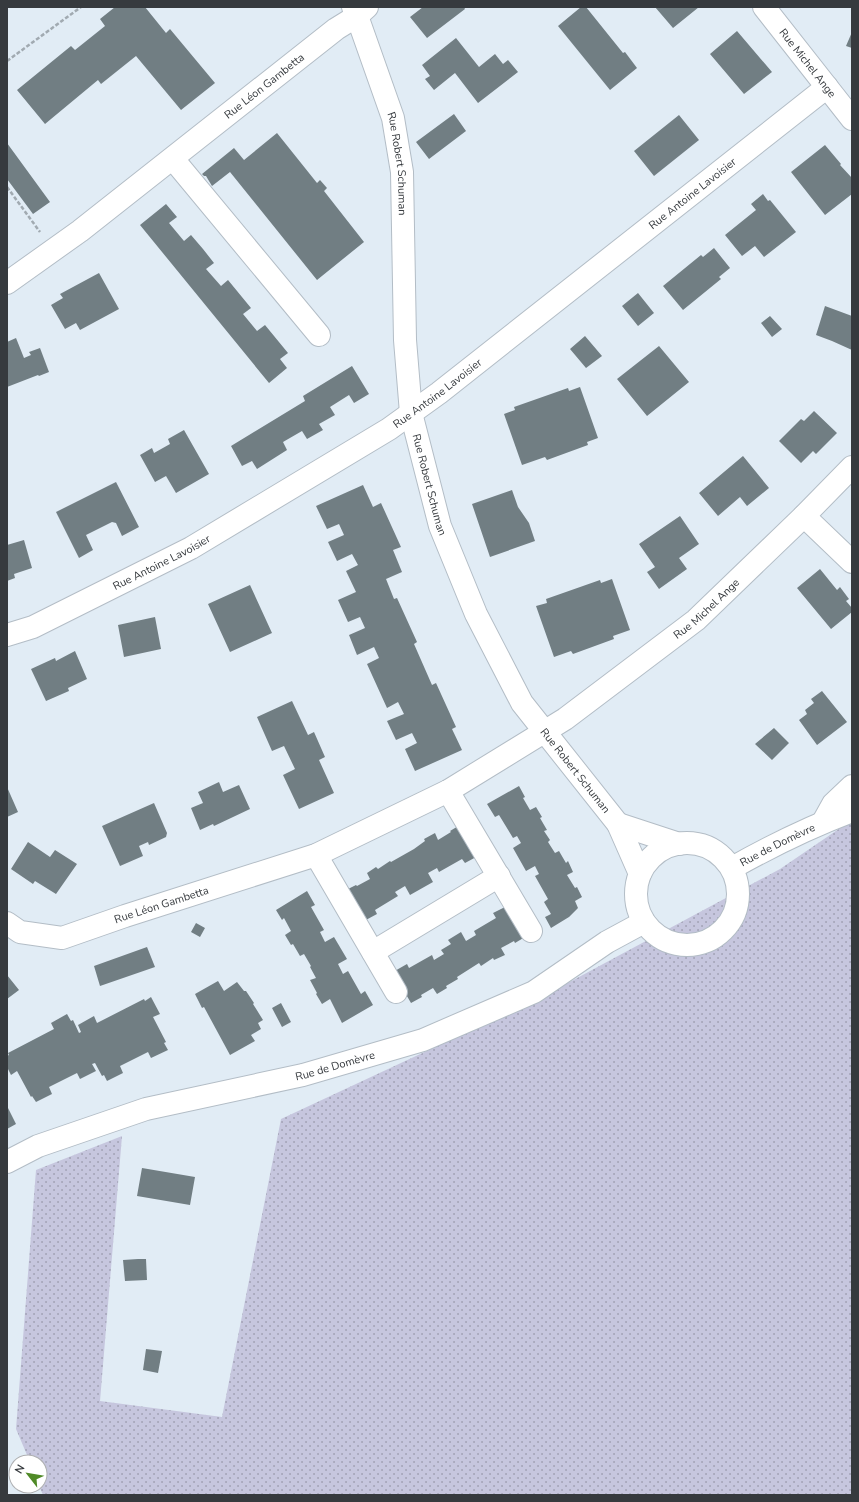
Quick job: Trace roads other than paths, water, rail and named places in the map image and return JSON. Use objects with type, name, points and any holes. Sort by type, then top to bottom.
[{"type":"street","name":"Rue Michel Ange","points":[[764,7],[852,119]]},
{"type":"street","name":"Rue Léon Gambetta","points":[[7,283],[80,231],[173,159],[359,10]]},
{"type":"street","name":"Rue Robert Schuman","points":[[359,10],[393,118],[402,172],[405,340],[411,413],[440,526],[476,614],[522,702],[618,824],[640,874]]},
{"type":"street","name":"Rue Antoine Lavoisier","points":[[7,635],[33,627],[191,548],[388,429],[439,393],[826,87]]},
{"type":"street","points":[[173,159],[319,335]]},
{"type":"street","name":"Rue Michel Ange","points":[[546,732],[565,720],[696,620],[804,516],[852,467]]},
{"type":"street","points":[[804,516],[852,562]]},
{"type":"street","name":"Rue Léon Gambetta","points":[[7,923],[20,932],[62,938],[125,916],[316,855],[448,791],[546,732]]},
{"type":"street","name":"Rue de Domèvre","points":[[823,822],[832,804],[852,786]]},
{"type":"street","points":[[448,791],[531,931]]},
{"type":"street","name":"Rue de Domèvre","points":[[732,868],[772,845],[823,822],[852,811]]},
{"type":"street","name":"Rue Robert Schuman","points":[[618,824],[679,844]]},
{"type":"street","points":[[693,843],[709,847],[722,856],[732,868],[738,884],[738,902],[732,919],[722,932],[712,939],[707,942],[689,946],[672,943],[656,935],[644,922],[637,907],[636,890],[640,874],[649,860],[662,849],[679,844],[693,843]]},
{"type":"street","points":[[316,855],[396,992]]},
{"type":"street","points":[[373,952],[499,876]]},
{"type":"street","name":"Rue de Domèvre","points":[[7,1162],[38,1146],[146,1109],[304,1075],[423,1040],[534,992],[607,942],[644,922]]}]
